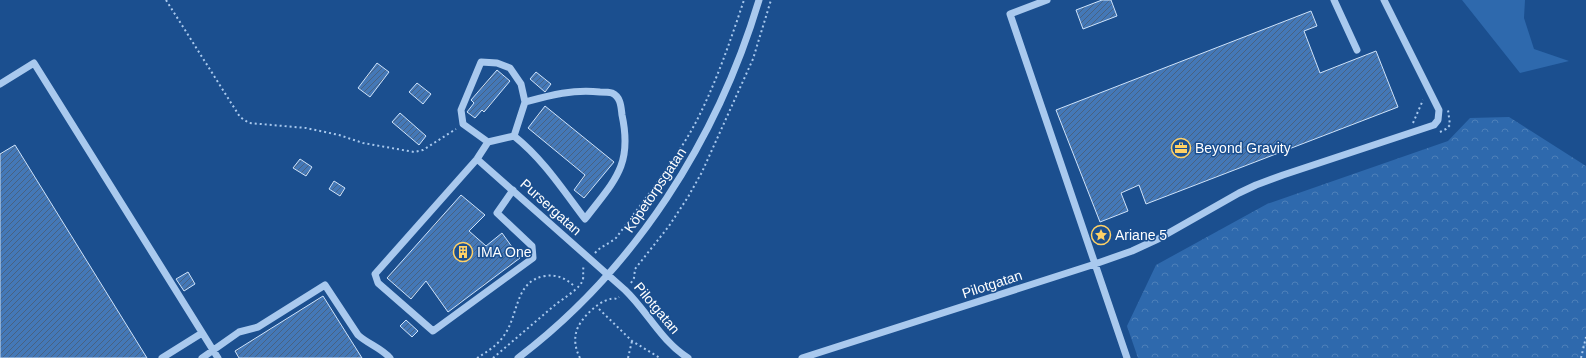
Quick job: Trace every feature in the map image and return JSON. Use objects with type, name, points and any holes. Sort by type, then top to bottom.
[{"type":"street","name":"Köpetorpsgatan","points":[[518,358],[581,303],[639,237],[673,190],[694,156],[725,93],[741,53],[759,0]]},
{"type":"street","points":[[1047,0],[1010,14],[1084,237],[1095,264],[1127,358]]},
{"type":"street","points":[[1334,0],[1357,50]]},
{"type":"street","name":"Pilotgatan","points":[[802,358],[1132,251],[1158,240],[1239,193],[1256,185],[1434,125],[1438,120],[1439,110],[1384,0]]},
{"type":"street","points":[[488,142],[464,124],[461,110],[481,62],[496,63],[510,68],[521,84],[525,102],[514,136]]},
{"type":"street","points":[[0,84],[34,63],[218,358]]},
{"type":"street","points":[[514,190],[497,213],[532,246],[533,258],[433,330],[378,283],[375,274],[477,159],[488,142],[514,136],[530,148],[585,219],[608,190],[622,167],[626,150],[626,134],[619,99],[612,93],[584,90],[558,93],[525,102]]},
{"type":"street","name":"Pursergatan","points":[[477,159],[514,190],[607,274]]},
{"type":"street","name":"Pilotgatan","points":[[607,274],[644,310],[670,344],[688,358]]},
{"type":"street","points":[[202,358],[239,332],[258,327],[325,285],[358,335],[363,340],[384,351],[390,358]]},
{"type":"street","points":[[162,358],[202,333]]},
{"type":"path","points":[[166,0],[240,117],[250,123],[306,128],[339,135],[362,143],[414,152],[423,150],[464,124]]},
{"type":"path","points":[[493,358],[556,304],[567,297],[581,283],[583,279],[583,267],[599,248],[611,243],[616,238],[645,200],[695,123],[712,90],[744,0]]},
{"type":"path","points":[[1415,131],[1413,123],[1423,102],[1423,98]]},
{"type":"path","points":[[477,358],[498,344],[505,335],[514,318],[518,301],[526,285],[535,279],[553,275],[560,276],[573,285]]},
{"type":"path","points":[[580,358],[575,343],[577,328],[599,304],[610,298],[617,299],[625,290]]},
{"type":"path","points":[[599,309],[632,342],[660,358]]},
{"type":"path","points":[[1581,358],[1586,337]]},
{"type":"path","points":[[628,358],[632,342]]},
{"type":"green space","points":[[1462,0],[1525,0],[1524,18],[1534,49],[1569,61],[1520,73]]},
{"type":"green space","points":[[1509,117],[1586,166],[1586,358],[1138,358],[1127,326],[1156,265],[1267,204],[1448,141],[1470,118]]},
{"type":"building","points":[[1102,0],[1111,0],[1117,16],[1083,29],[1076,10]]},
{"type":"building","name":"Beyond Gravity","points":[[1311,11],[1317,26],[1304,31],[1320,73],[1376,51],[1398,107],[1146,204],[1139,185],[1121,193],[1128,211],[1100,222],[1056,110]]},
{"type":"building","points":[[377,63],[389,72],[370,97],[358,88]]},
{"type":"building","points":[[497,70],[510,81],[484,112],[482,110],[475,118],[467,112],[474,103],[471,100]]},
{"type":"building","points":[[536,72],[551,84],[545,92],[530,79]]},
{"type":"building","points":[[417,83],[431,94],[423,104],[409,92]]},
{"type":"building","points":[[545,106],[614,162],[584,198],[574,190],[585,175],[528,128]]},
{"type":"building","points":[[400,113],[426,136],[419,145],[392,122]]},
{"type":"building","points":[[15,145],[147,358],[0,358],[0,154]]},
{"type":"building","points":[[300,159],[312,167],[306,176],[293,168]]},
{"type":"building","points":[[334,181],[345,188],[340,196],[329,189]]},
{"type":"building","name":"IMA One","points":[[461,195],[485,215],[469,231],[486,246],[502,233],[520,258],[448,312],[426,281],[411,299],[387,278]]},
{"type":"building","points":[[188,272],[195,284],[184,291],[176,279]]},
{"type":"building","points":[[323,296],[362,358],[239,358],[235,351]]},
{"type":"building","points":[[406,320],[418,331],[412,337],[400,326]]},
{"type":"place","name":"Beyond Gravity","points":[[1181,148]]},
{"type":"place","name":"Ariane 5","points":[[1101,235]]},
{"type":"place","name":"IMA One","points":[[463,252]]}]
